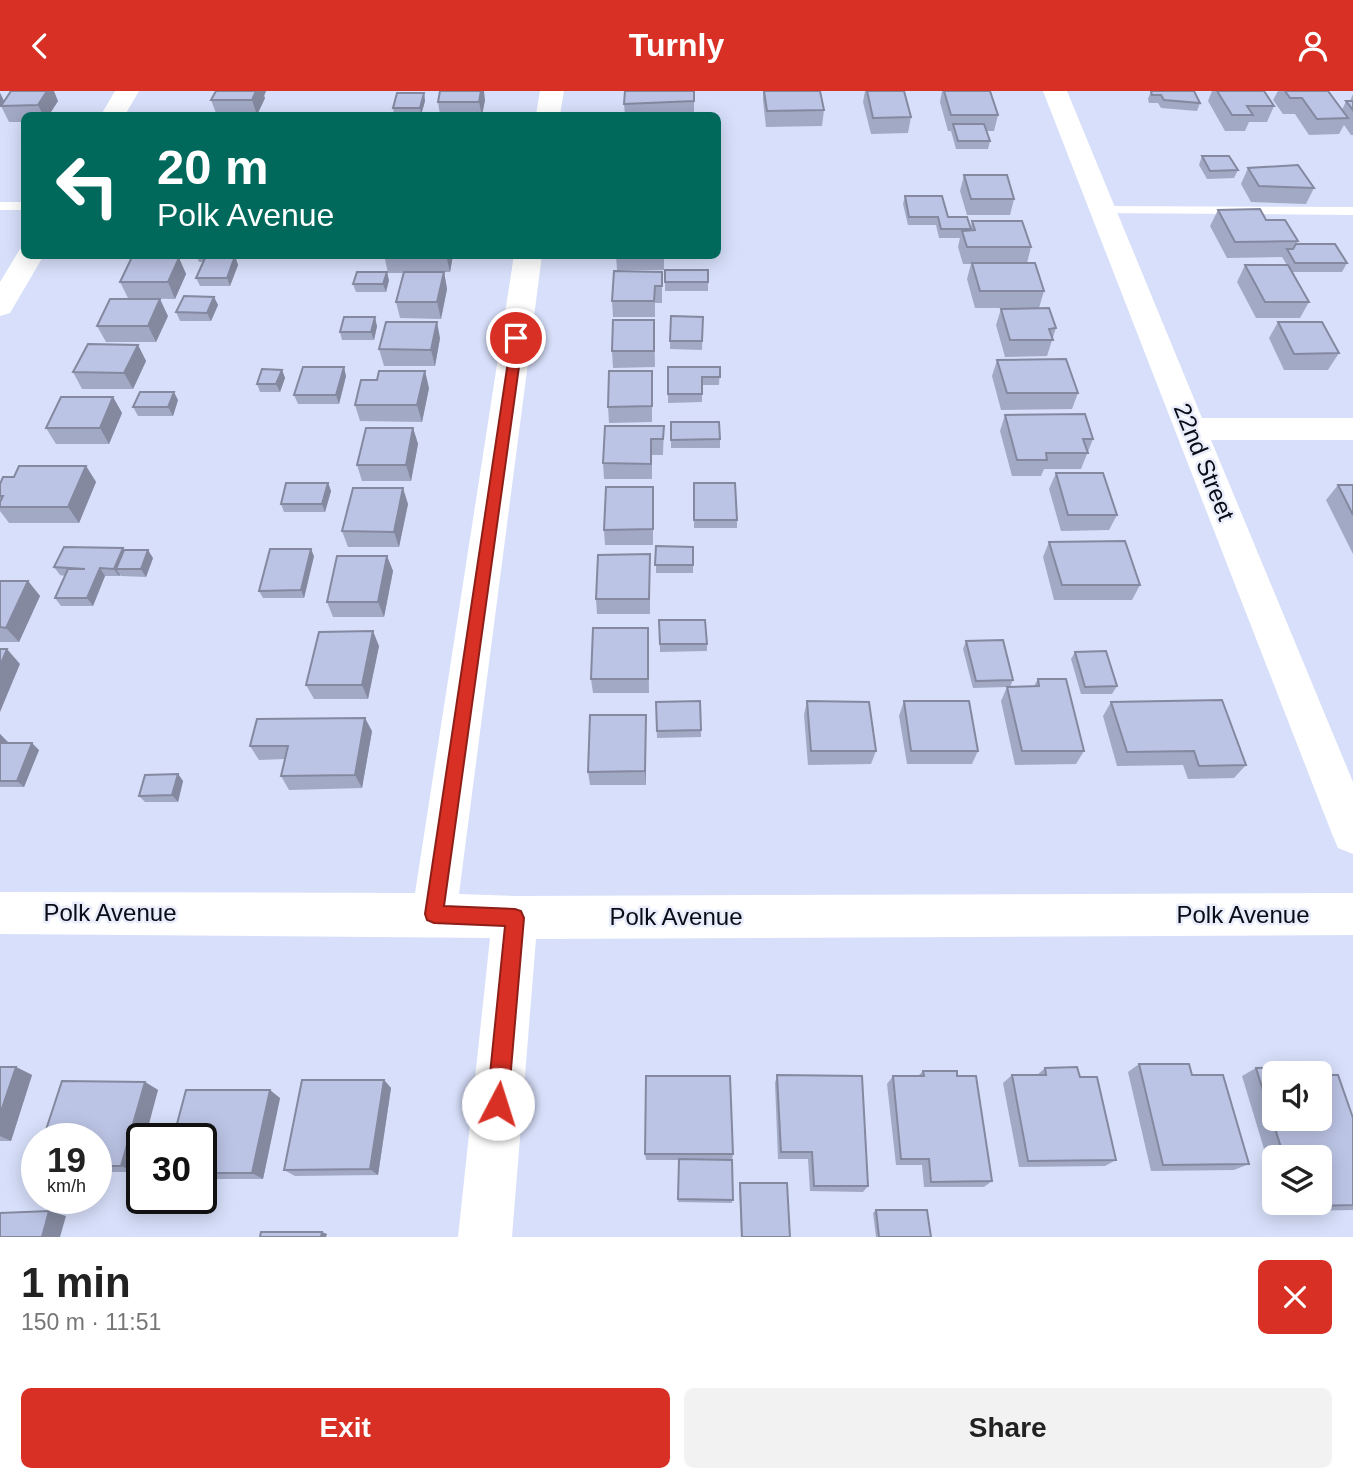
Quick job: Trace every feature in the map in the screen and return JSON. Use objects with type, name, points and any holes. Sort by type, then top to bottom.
[{"type":"street","points":[[115,112],[127,91]]},
{"type":"street","points":[[548,112],[552,91]]},
{"type":"street","name":"22nd Street","points":[[1055,91],[1353,834]]},
{"type":"street","points":[[0,307],[28,259]]},
{"type":"street","points":[[434,914],[527,259]]},
{"type":"street","points":[[1190,429],[1353,429]]},
{"type":"street","name":"Polk Avenue","points":[[0,913],[434,914],[515,918],[1353,914]]},
{"type":"street","points":[[485,1237],[515,918]]},
{"type":"lane","points":[[0,206],[21,206]]},
{"type":"lane","points":[[1103,211],[1353,211]]},
{"type":"building","points":[[11,91],[47,91],[38,105],[1,106]]},
{"type":"building","points":[[216,91],[256,91],[252,100],[211,100]]},
{"type":"building","points":[[440,91],[481,91],[479,102],[438,102]]},
{"type":"building","points":[[625,91],[694,91],[694,101],[624,104]]},
{"type":"building","points":[[764,91],[820,91],[824,110],[767,111]]},
{"type":"building","points":[[867,91],[904,91],[911,117],[873,118]]},
{"type":"building","points":[[944,91],[990,91],[998,115],[951,115]]},
{"type":"building","points":[[1151,91],[1194,91],[1200,103],[1164,100],[1161,95],[1152,95]]},
{"type":"building","points":[[1217,91],[1264,91],[1274,106],[1247,106],[1253,115],[1232,115]]},
{"type":"building","points":[[1285,91],[1328,91],[1348,118],[1317,119],[1302,98],[1290,98]]},
{"type":"building","points":[[397,93],[424,93],[420,108],[393,108]]},
{"type":"building","points":[[1346,101],[1353,101],[1353,110]]},
{"type":"building","points":[[953,124],[984,124],[990,141],[958,141]]},
{"type":"building","points":[[1202,156],[1229,156],[1238,170],[1210,171]]},
{"type":"building","points":[[1298,165],[1314,188],[1259,186],[1248,168]]},
{"type":"building","points":[[964,175],[1007,175],[1014,199],[971,199]]},
{"type":"building","points":[[905,196],[942,196],[948,217],[967,217],[971,229],[941,229],[938,217],[909,217]]},
{"type":"building","points":[[1260,209],[1266,220],[1285,220],[1298,241],[1235,242],[1218,210]]},
{"type":"building","points":[[972,221],[1022,221],[1031,247],[967,247],[962,231],[975,230]]},
{"type":"building","points":[[1296,244],[1335,244],[1347,263],[1295,263],[1287,249],[1293,249]]},
{"type":"building","points":[[131,259],[179,259],[168,282],[120,282]]},
{"type":"building","points":[[205,259],[234,259],[227,278],[196,278]]},
{"type":"building","points":[[972,263],[1035,263],[1044,291],[980,291]]},
{"type":"building","points":[[1245,265],[1288,265],[1309,302],[1265,302]]},
{"type":"building","points":[[665,270],[708,270],[708,282],[665,282]]},
{"type":"building","points":[[614,271],[662,272],[662,286],[655,286],[654,301],[612,301]]},
{"type":"building","points":[[357,272],[387,272],[383,284],[353,284]]},
{"type":"building","points":[[404,272],[444,272],[437,302],[396,302]]},
{"type":"building","points":[[184,296],[214,297],[207,313],[176,312]]},
{"type":"building","points":[[110,299],[160,299],[148,326],[97,326]]},
{"type":"building","points":[[1049,308],[1056,328],[1049,329],[1053,340],[1010,340],[1001,309]]},
{"type":"building","points":[[671,316],[703,317],[702,341],[670,341]]},
{"type":"building","points":[[344,317],[375,317],[371,332],[340,332]]},
{"type":"building","points":[[613,320],[654,320],[654,351],[612,351]]},
{"type":"building","points":[[386,322],[437,322],[431,350],[379,349]]},
{"type":"building","points":[[1278,322],[1322,322],[1339,353],[1294,354]]},
{"type":"building","points":[[88,344],[138,345],[124,373],[73,372]]},
{"type":"building","points":[[1066,359],[1078,393],[1007,393],[997,360]]},
{"type":"building","points":[[303,367],[344,367],[336,395],[294,395]]},
{"type":"building","points":[[668,367],[720,367],[720,377],[702,377],[702,394],[668,394]]},
{"type":"building","points":[[262,369],[282,370],[276,384],[257,384]]},
{"type":"building","points":[[379,371],[425,371],[417,405],[355,405],[361,380],[377,380]]},
{"type":"building","points":[[609,371],[652,371],[652,406],[608,407]]},
{"type":"building","points":[[140,392],[174,392],[168,407],[133,407]]},
{"type":"building","points":[[61,397],[113,397],[100,428],[46,428]]},
{"type":"building","points":[[1085,414],[1093,439],[1083,439],[1088,453],[1046,453],[1047,460],[1017,460],[1005,415]]},
{"type":"building","points":[[671,422],[719,422],[720,439],[671,440]]},
{"type":"building","points":[[605,426],[664,426],[663,439],[651,439],[651,464],[603,463]]},
{"type":"building","points":[[366,428],[413,428],[406,465],[357,465]]},
{"type":"building","points":[[19,466],[86,466],[68,507],[0,507],[3,496],[0,496],[0,484],[3,477],[14,477]]},
{"type":"building","points":[[1056,473],[1103,473],[1117,515],[1068,515]]},
{"type":"building","points":[[286,483],[328,483],[322,504],[281,504]]},
{"type":"building","points":[[694,483],[735,483],[737,520],[694,520]]},
{"type":"building","points":[[1338,485],[1353,485],[1353,515]]},
{"type":"building","points":[[606,487],[653,487],[653,529],[604,530]]},
{"type":"building","points":[[353,488],[403,488],[394,532],[342,531]]},
{"type":"building","points":[[1125,541],[1140,585],[1062,585],[1049,542]]},
{"type":"building","points":[[656,546],[693,547],[693,565],[655,565]]},
{"type":"building","points":[[64,547],[123,548],[114,569],[100,568],[87,598],[55,598],[68,569],[85,569],[54,567]]},
{"type":"building","points":[[270,549],[311,549],[301,590],[259,591]]},
{"type":"building","points":[[124,550],[148,550],[141,569],[116,569]]},
{"type":"building","points":[[650,554],[649,599],[596,599],[598,555]]},
{"type":"building","points":[[337,556],[387,556],[378,602],[327,602]]},
{"type":"building","points":[[0,581],[28,581],[6,628],[0,627]]},
{"type":"building","points":[[659,620],[705,620],[707,644],[660,644]]},
{"type":"building","points":[[593,628],[648,628],[648,679],[591,679]]},
{"type":"building","points":[[373,631],[362,685],[306,685],[319,632]]},
{"type":"building","points":[[1003,640],[1013,680],[976,681],[966,641]]},
{"type":"building","points":[[0,649],[7,649],[0,666]]},
{"type":"building","points":[[1106,651],[1117,686],[1085,687],[1075,652]]},
{"type":"building","points":[[1038,679],[1066,679],[1084,751],[1022,751],[1007,687],[1039,686]]},
{"type":"building","points":[[1222,700],[1246,765],[1199,766],[1194,751],[1127,752],[1111,702]]},
{"type":"building","points":[[700,701],[701,730],[657,731],[656,702]]},
{"type":"building","points":[[807,701],[869,702],[876,751],[811,751]]},
{"type":"building","points":[[904,701],[969,701],[978,751],[911,751]]},
{"type":"building","points":[[590,715],[646,715],[645,771],[588,772]]},
{"type":"building","points":[[365,718],[355,775],[281,776],[288,746],[250,746],[257,719]]},
{"type":"building","points":[[0,743],[32,743],[17,781],[0,781]]},
{"type":"building","points":[[178,774],[172,795],[139,796],[145,775]]},
{"type":"building","points":[[1139,1064],[1189,1064],[1192,1075],[1223,1075],[1249,1164],[1163,1165]]},
{"type":"building","points":[[0,1067],[16,1067],[0,1114]]},
{"type":"building","points":[[1077,1067],[1080,1077],[1097,1077],[1116,1160],[1028,1161],[1012,1075],[1046,1075],[1045,1068]]},
{"type":"building","points":[[1256,1068],[1262,1068],[1262,1087]]},
{"type":"building","points":[[923,1071],[957,1071],[957,1076],[976,1076],[992,1181],[931,1182],[929,1159],[901,1159],[893,1076],[924,1076]]},
{"type":"building","points":[[777,1075],[862,1076],[868,1186],[814,1186],[812,1152],[781,1152]]},
{"type":"building","points":[[1332,1075],[1338,1075],[1353,1118],[1353,1205],[1332,1206],[1332,1145],[1280,1145],[1276,1131],[1332,1131]]},
{"type":"building","points":[[646,1076],[730,1076],[733,1154],[645,1154]]},
{"type":"building","points":[[302,1080],[384,1080],[370,1169],[284,1170]]},
{"type":"building","points":[[62,1081],[145,1082],[133,1123],[126,1123],[126,1148],[121,1166],[112,1166],[112,1123],[48,1123]]},
{"type":"building","points":[[186,1090],[270,1090],[252,1173],[217,1173],[217,1123],[177,1123]]},
{"type":"building","points":[[679,1159],[732,1160],[733,1200],[678,1199]]},
{"type":"building","points":[[740,1183],[787,1183],[790,1237],[742,1237]]},
{"type":"building","points":[[876,1210],[927,1210],[931,1237],[879,1237]]},
{"type":"building","points":[[0,1213],[48,1214],[42,1237],[0,1237]]},
{"type":"building","points":[[261,1232],[322,1232],[321,1237],[260,1237]]},
{"type":"route","points":[[498,1104],[515,918],[434,914],[516,338]]}]
